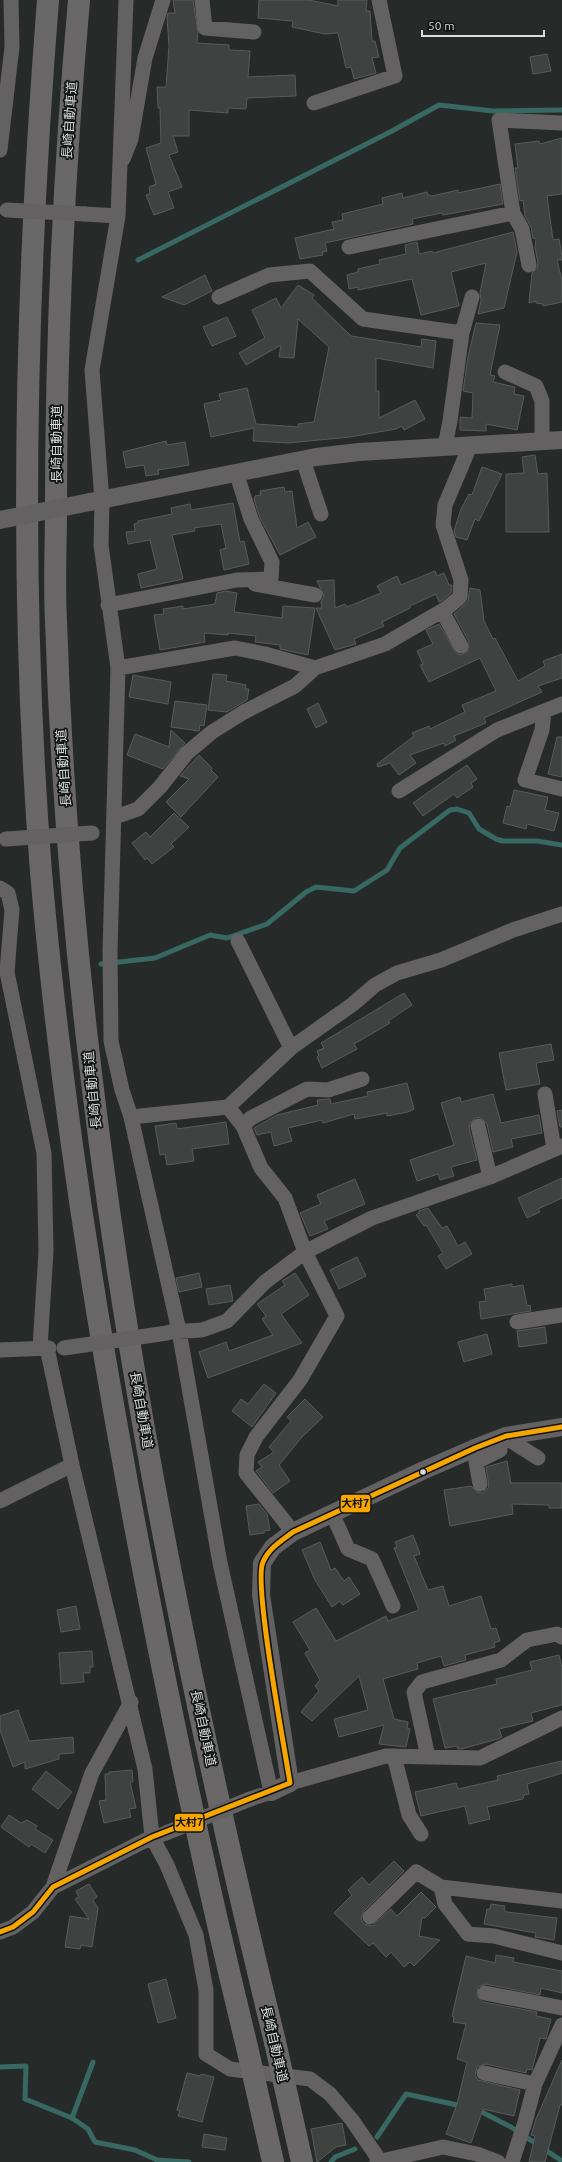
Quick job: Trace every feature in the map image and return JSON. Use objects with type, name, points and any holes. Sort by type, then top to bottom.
[{"type":"highway","name":"長崎自動車道","points":[[48,0],[36,175],[29,333],[27,605],[41,865],[49,960],[89,1272],[145,1586],[205,1873],[248,2047],[273,2162]]},
{"type":"highway","name":"長崎自動車道","points":[[79,0],[61,238],[56,382],[55,614],[60,720],[75,931],[96,1124],[135,1376],[182,1626],[245,1920],[275,2042],[302,2162]]},
{"type":"street","points":[[0,150],[12,47],[11,0]]},
{"type":"street","points":[[126,0],[118,216],[92,370],[96,501],[108,604],[118,668],[110,951],[112,1041],[122,1090],[131,1117],[220,1563],[271,1792]]},
{"type":"street","points":[[119,169],[132,139],[145,58],[163,0]]},
{"type":"street","points":[[202,0],[206,28],[254,32]]},
{"type":"street","points":[[314,103],[395,76],[379,0]]},
{"type":"street","points":[[529,265],[522,229],[512,213],[499,120],[562,123]]},
{"type":"street","points":[[4,210],[118,216]]},
{"type":"street","points":[[349,247],[512,213]]},
{"type":"street","points":[[219,297],[269,275],[310,272],[363,320],[462,333]]},
{"type":"street","points":[[445,446],[450,421],[462,333],[472,296]]},
{"type":"street","points":[[505,372],[536,386],[542,400],[542,442]]},
{"type":"street","points":[[0,520],[236,472],[359,452],[562,440]]},
{"type":"street","points":[[3,840],[92,833],[114,824],[138,809],[160,787],[187,753],[212,732],[244,712],[295,686],[315,668],[385,644],[442,611],[460,596],[461,580],[443,525],[445,505],[470,446]]},
{"type":"street","points":[[303,460],[321,514]]},
{"type":"street","points":[[108,604],[236,580],[271,579],[272,562],[251,519],[236,472]]},
{"type":"street","points":[[236,580],[315,595]]},
{"type":"street","points":[[442,611],[461,646]]},
{"type":"street","points":[[118,668],[236,648],[265,654],[315,668]]},
{"type":"street","points":[[398,791],[497,730],[562,704]]},
{"type":"street","points":[[544,711],[542,730],[525,780],[562,789]]},
{"type":"street","points":[[0,888],[8,893],[12,910],[8,972],[44,1153],[46,1251],[44,1348],[130,1702],[159,1835],[167,1865],[196,1935],[206,1990],[206,2054],[230,2069],[310,2078],[330,2094],[352,2120],[378,2162],[443,2147],[477,2154],[498,2162]]},
{"type":"street","points":[[131,1117],[228,1107],[291,1048],[353,1004],[375,985],[397,973],[441,960],[513,930],[562,914]]},
{"type":"street","points":[[238,941],[291,1048]]},
{"type":"street","points":[[244,1126],[251,1118],[307,1089],[328,1090],[362,1079]]},
{"type":"street","points":[[0,1350],[64,1348],[173,1332],[202,1330],[227,1321],[265,1282],[305,1252],[372,1218],[490,1176],[558,1148],[546,1094]]},
{"type":"street","points":[[228,1107],[244,1126],[261,1168],[285,1198],[305,1252],[337,1316],[300,1380],[256,1437],[247,1455],[246,1473],[293,1532]]},
{"type":"street","points":[[478,1126],[490,1176]]},
{"type":"street","points":[[516,1322],[562,1315]]},
{"type":"street","points":[[290,1783],[262,1595],[262,1563],[273,1547],[293,1532],[422,1471],[502,1438],[562,1427]]},
{"type":"street","points":[[502,1438],[538,1458]]},
{"type":"street","points":[[480,1484],[476,1462],[500,1450],[502,1438]]},
{"type":"street","points":[[0,1501],[72,1465]]},
{"type":"street","points":[[332,1513],[348,1549],[372,1559],[393,1606]]},
{"type":"street","points":[[428,1757],[414,1692],[422,1682],[501,1660],[528,1640],[557,1634],[562,1637]]},
{"type":"street","points":[[0,1932],[12,1927],[33,1912],[53,1887],[92,1773],[130,1702]]},
{"type":"street","points":[[53,1887],[159,1835],[271,1792],[290,1783],[359,1762],[386,1756],[480,1758],[562,1718]]},
{"type":"street","points":[[394,1756],[409,1815],[421,1834]]},
{"type":"street","points":[[370,1917],[416,1872],[442,1887],[562,1901]]},
{"type":"street","points":[[442,1887],[445,1904],[468,1934],[494,1936],[562,1952]]},
{"type":"street","points":[[485,1993],[562,2008]]},
{"type":"street","points":[[512,2162],[535,2084],[562,2025]]},
{"type":"street","points":[[484,2074],[535,2084]]},
{"type":"building","points":[[173,0],[193,0],[198,33],[197,43],[229,45],[229,50],[250,51],[248,77],[295,75],[296,96],[247,98],[246,109],[228,108],[228,113],[189,110],[189,136],[173,136],[178,152],[169,155],[182,187],[168,192],[174,208],[154,215],[146,195],[150,194],[149,187],[156,184],[146,148],[161,143],[160,108],[158,108],[157,87],[166,87],[169,46],[167,17],[168,13],[175,13]]},
{"type":"building","points":[[259,0],[309,0],[338,6],[338,0],[367,0],[366,11],[370,11],[372,41],[375,41],[379,57],[372,58],[376,73],[354,79],[351,67],[346,68],[338,33],[325,34],[292,27],[293,21],[258,18]]},
{"type":"building","points":[[547,54],[551,71],[533,74],[530,57]]},
{"type":"building","points":[[562,138],[562,194],[547,196],[553,240],[559,239],[562,256],[562,260],[557,260],[562,281],[562,302],[543,306],[543,304],[536,303],[536,301],[529,303],[532,273],[537,268],[538,263],[535,247],[536,239],[533,238],[531,227],[525,216],[523,200],[520,201],[515,168],[518,168],[515,144],[539,141],[540,144]]},
{"type":"building","points":[[500,184],[503,204],[412,219],[413,224],[325,243],[327,251],[322,252],[323,255],[300,259],[295,238],[334,229],[332,222],[343,220],[342,214],[383,204],[382,198],[402,193],[403,198],[427,192],[428,195],[432,196],[458,190],[458,193]]},
{"type":"building","points":[[513,232],[517,252],[504,308],[478,314],[481,300],[480,293],[486,263],[451,272],[459,306],[421,315],[412,279],[358,290],[358,287],[349,289],[347,275],[358,272],[358,269],[380,264],[379,260],[406,254],[405,245],[417,242],[419,254],[432,251],[433,253]]},
{"type":"building","points":[[205,275],[212,291],[184,305],[162,297]]},
{"type":"building","points":[[298,285],[314,295],[312,298],[351,336],[421,347],[422,339],[436,341],[433,368],[376,358],[376,391],[379,391],[379,418],[415,400],[425,419],[404,430],[402,426],[396,429],[350,437],[288,443],[253,441],[254,428],[211,437],[204,404],[221,400],[219,394],[247,388],[256,424],[299,427],[298,424],[314,422],[329,347],[298,319],[294,358],[279,357],[281,345],[246,365],[239,353],[265,338],[252,310],[276,298],[281,308]]},
{"type":"building","points":[[227,317],[236,336],[212,346],[203,327]]},
{"type":"building","points":[[476,323],[500,325],[490,375],[495,376],[493,382],[515,387],[514,394],[524,396],[517,430],[486,424],[486,431],[460,430],[460,417],[472,418],[473,393],[463,391],[468,357]]},
{"type":"building","points":[[166,441],[167,445],[185,442],[189,465],[158,470],[159,474],[146,476],[144,465],[126,468],[123,452]]},
{"type":"building","points":[[535,455],[538,474],[547,473],[549,532],[506,532],[506,474],[524,473],[522,457]]},
{"type":"building","points":[[482,467],[502,474],[479,521],[475,519],[467,540],[456,537],[454,531],[461,509],[469,494],[472,495]]},
{"type":"building","points":[[284,487],[285,492],[292,491],[297,528],[308,522],[316,537],[280,555],[259,516],[254,499],[255,496],[261,495],[260,491]]},
{"type":"building","points":[[233,503],[240,542],[244,541],[249,564],[224,570],[220,550],[226,548],[221,524],[194,528],[195,531],[172,535],[183,579],[141,588],[138,574],[157,569],[150,540],[128,544],[126,532],[135,531],[134,524],[138,523],[138,521],[172,514],[171,508],[190,504],[191,510]]},
{"type":"building","points":[[435,571],[437,576],[444,573],[449,585],[452,585],[451,593],[442,601],[439,602],[436,594],[410,606],[410,608],[382,622],[384,626],[354,639],[356,644],[335,650],[316,608],[322,608],[321,602],[324,596],[317,581],[334,580],[335,608],[345,604],[347,607],[381,593],[377,586],[397,576],[401,585]]},
{"type":"building","points":[[470,588],[480,590],[484,621],[518,681],[545,666],[543,661],[562,654],[562,678],[538,686],[542,692],[484,718],[486,723],[454,736],[456,740],[445,746],[444,743],[410,755],[416,763],[399,775],[390,763],[378,767],[377,764],[414,736],[412,733],[429,726],[430,729],[465,712],[462,705],[496,691],[480,658],[429,682],[420,665],[423,664],[417,651],[433,644],[426,630],[439,624],[456,653],[461,655],[468,651],[469,642],[454,614],[468,601]]},
{"type":"building","points":[[226,591],[237,593],[234,612],[282,618],[283,606],[315,608],[308,655],[280,649],[280,645],[255,642],[256,636],[228,633],[228,635],[204,633],[205,642],[160,650],[154,615],[164,614],[163,609],[183,606],[183,609],[215,604],[217,593]]},
{"type":"building","points":[[213,674],[227,675],[226,681],[246,685],[245,689],[249,689],[247,700],[227,712],[208,710]]},
{"type":"building","points":[[133,675],[171,682],[168,704],[129,697]]},
{"type":"building","points":[[175,701],[207,705],[204,726],[200,725],[199,731],[171,727]]},
{"type":"building","points":[[318,703],[327,722],[316,728],[307,709]]},
{"type":"building","points":[[171,730],[185,743],[163,769],[127,755],[135,734],[169,747]]},
{"type":"building","points":[[557,737],[562,737],[562,777],[548,774]]},
{"type":"building","points":[[199,755],[212,768],[211,770],[218,777],[181,817],[166,802],[189,779],[180,776]]},
{"type":"building","points":[[467,765],[477,779],[471,783],[473,787],[457,798],[454,794],[423,816],[413,803]]},
{"type":"building","points":[[514,790],[548,797],[545,810],[559,813],[554,831],[527,824],[526,829],[503,823],[507,806],[510,807]]},
{"type":"building","points":[[174,813],[189,827],[171,844],[174,847],[152,864],[147,858],[145,860],[132,843],[146,832],[150,837]]},
{"type":"building","points":[[404,993],[412,1005],[388,1021],[390,1023],[354,1044],[357,1049],[322,1068],[317,1057],[319,1055],[317,1051],[324,1048],[321,1043]]},
{"type":"building","points":[[551,1044],[554,1060],[536,1063],[540,1084],[506,1090],[499,1053]]},
{"type":"building","points":[[407,1083],[414,1109],[408,1112],[387,1116],[387,1113],[355,1119],[354,1114],[323,1123],[322,1120],[288,1128],[292,1141],[274,1146],[271,1132],[257,1135],[254,1128],[277,1115],[318,1105],[317,1100],[330,1099],[331,1104],[368,1096],[367,1092]]},
{"type":"building","points":[[493,1094],[501,1123],[539,1115],[542,1133],[511,1139],[513,1147],[493,1152],[487,1124],[481,1118],[476,1117],[470,1123],[469,1128],[477,1160],[451,1167],[454,1176],[440,1180],[438,1174],[417,1181],[410,1160],[454,1145],[441,1103],[460,1097],[461,1102]]},
{"type":"building","points":[[562,1110],[562,1127],[560,1127],[557,1111]]},
{"type":"building","points":[[226,1122],[229,1144],[192,1149],[194,1161],[167,1165],[165,1154],[160,1155],[155,1126],[176,1123],[177,1129]]},
{"type":"building","points":[[562,1178],[562,1198],[538,1209],[540,1212],[527,1218],[518,1198]]},
{"type":"building","points":[[355,1179],[365,1204],[324,1221],[328,1229],[310,1236],[300,1213],[321,1204],[317,1195]]},
{"type":"building","points":[[428,1208],[442,1228],[447,1226],[458,1246],[465,1242],[472,1254],[446,1269],[438,1256],[443,1253],[426,1225],[424,1226],[416,1215],[419,1211]]},
{"type":"building","points":[[357,1257],[366,1276],[339,1289],[330,1270]]},
{"type":"building","points":[[199,1273],[202,1287],[179,1292],[176,1278]]},
{"type":"building","points":[[295,1273],[309,1295],[281,1314],[302,1343],[208,1378],[199,1352],[226,1342],[229,1351],[273,1335],[262,1319],[266,1316],[257,1304],[285,1285],[282,1281]]},
{"type":"building","points":[[512,1284],[512,1287],[523,1285],[527,1306],[530,1305],[531,1311],[481,1319],[479,1302],[486,1301],[484,1289]]},
{"type":"building","points":[[230,1285],[233,1301],[209,1305],[206,1289]]},
{"type":"building","points":[[545,1327],[547,1343],[519,1347],[517,1331]]},
{"type":"building","points":[[487,1334],[492,1354],[464,1362],[458,1342]]},
{"type":"building","points":[[264,1384],[276,1393],[252,1427],[232,1411],[241,1399],[248,1404]]},
{"type":"building","points":[[305,1399],[323,1417],[302,1437],[279,1465],[290,1481],[273,1493],[256,1471],[262,1467],[258,1462],[274,1452],[269,1447],[291,1421],[287,1417]]},
{"type":"building","points":[[507,1461],[511,1483],[562,1483],[562,1508],[549,1508],[549,1505],[512,1504],[513,1514],[450,1526],[444,1490],[471,1486],[477,1492],[482,1493],[489,1487],[486,1467]]},
{"type":"building","points":[[259,1504],[267,1514],[270,1530],[264,1531],[264,1533],[250,1535],[246,1506]]},
{"type":"building","points":[[413,1535],[420,1554],[414,1556],[428,1590],[443,1586],[449,1606],[481,1596],[491,1629],[496,1628],[500,1641],[494,1643],[495,1647],[465,1655],[466,1660],[444,1666],[441,1656],[417,1663],[418,1669],[383,1679],[394,1719],[408,1722],[407,1728],[410,1729],[406,1747],[379,1744],[384,1725],[339,1737],[334,1719],[368,1710],[359,1676],[312,1721],[301,1712],[319,1691],[315,1686],[320,1680],[305,1653],[310,1650],[293,1622],[316,1608],[336,1641],[386,1616],[388,1621],[419,1610],[394,1548],[397,1547],[395,1542]]},
{"type":"building","points":[[320,1542],[331,1570],[335,1568],[344,1581],[349,1577],[360,1594],[343,1605],[340,1601],[332,1607],[315,1580],[302,1550]]},
{"type":"building","points":[[76,1606],[80,1629],[61,1632],[57,1610]]},
{"type":"building","points":[[92,1651],[93,1667],[90,1667],[90,1673],[83,1673],[84,1682],[61,1684],[59,1653]]},
{"type":"building","points":[[559,1655],[562,1668],[562,1705],[531,1713],[533,1721],[499,1729],[502,1737],[498,1739],[461,1749],[458,1749],[457,1746],[445,1748],[433,1699],[497,1684],[496,1679],[532,1670],[530,1662]]},
{"type":"building","points":[[18,1710],[29,1741],[73,1737],[74,1753],[59,1754],[59,1759],[25,1769],[25,1762],[13,1767],[0,1730],[0,1716]]},
{"type":"building","points":[[562,1761],[562,1773],[527,1784],[529,1794],[524,1795],[523,1799],[487,1807],[490,1819],[469,1824],[465,1806],[421,1816],[415,1792],[456,1783],[458,1789],[498,1780],[497,1776]]},
{"type":"building","points":[[132,1770],[133,1782],[130,1782],[136,1808],[129,1809],[131,1817],[104,1823],[99,1801],[106,1800],[105,1774],[109,1774],[109,1772]]},
{"type":"building","points":[[46,1771],[72,1792],[58,1809],[32,1789]]},
{"type":"building","points":[[9,1815],[21,1823],[27,1820],[37,1826],[35,1829],[53,1840],[45,1853],[31,1844],[29,1847],[1,1827]]},
{"type":"building","points":[[394,1861],[404,1871],[364,1911],[361,1919],[364,1924],[372,1926],[391,1909],[397,1916],[421,1892],[436,1907],[425,1918],[422,1918],[419,1936],[440,1940],[414,1966],[410,1962],[404,1967],[391,1952],[386,1957],[373,1943],[369,1946],[334,1913],[352,1895],[348,1890],[362,1877],[369,1885]]},
{"type":"building","points":[[89,1884],[97,1897],[93,1900],[98,1908],[92,1947],[81,1945],[80,1949],[65,1947],[70,1916],[89,1919],[75,1899],[79,1897],[76,1891]]},
{"type":"building","points":[[491,1904],[505,1906],[504,1910],[507,1912],[557,1918],[554,1940],[535,1937],[536,1933],[484,1924],[487,1909],[490,1909]]},
{"type":"building","points":[[496,1955],[514,1958],[513,1962],[562,1971],[562,1993],[541,1988],[540,1995],[486,1984],[478,1987],[477,1996],[483,2002],[537,2012],[536,2016],[551,2019],[546,2039],[540,2038],[532,2070],[527,2069],[526,2073],[486,2064],[477,2067],[475,2075],[478,2080],[520,2090],[514,2116],[483,2109],[471,2143],[446,2134],[457,2104],[467,2062],[457,2059],[466,2024],[453,2022],[454,2017],[452,2016],[466,1956],[495,1963]]},
{"type":"building","points":[[166,1979],[176,2018],[158,2023],[148,1984]]},
{"type":"building","points":[[562,2060],[562,2105],[560,2105],[545,2162],[529,2162],[535,2136],[531,2135],[536,2119]]},
{"type":"building","points":[[187,2073],[214,2077],[202,2122],[178,2116],[180,2111],[177,2110]]},
{"type":"building","points":[[342,2123],[346,2145],[336,2147],[317,2162],[311,2129]]},
{"type":"building","points":[[204,2134],[227,2138],[225,2150],[202,2147]]},
{"type":"waterway","points":[[138,260],[392,131],[439,105],[493,111],[562,110]]},
{"type":"waterway","points":[[101,964],[155,958],[210,935],[227,938],[267,924],[306,892],[316,887],[354,891],[387,870],[400,848],[450,810],[457,809],[469,813],[479,829],[496,839],[503,841],[537,841],[562,845]]},
{"type":"waterway","points":[[72,2118],[93,2062]]},
{"type":"waterway","points":[[0,2067],[26,2066],[25,2099],[72,2118],[88,2129],[95,2142],[135,2150],[157,2160],[189,2162]]},
{"type":"waterway","points":[[377,2137],[406,2094],[462,2106]]},
{"type":"waterway","points":[[476,2109],[511,2127],[562,2161]]},
{"type":"waterway","points":[[331,2162],[335,2157],[355,2149]]},
{"type":"transit line","name":"大村7","points":[[0,1932],[13,1927],[33,1912],[53,1887],[152,1837],[290,1783],[271,1668],[262,1600],[261,1576],[263,1562],[276,1545],[293,1532],[475,1448],[506,1436],[562,1427]]}]
